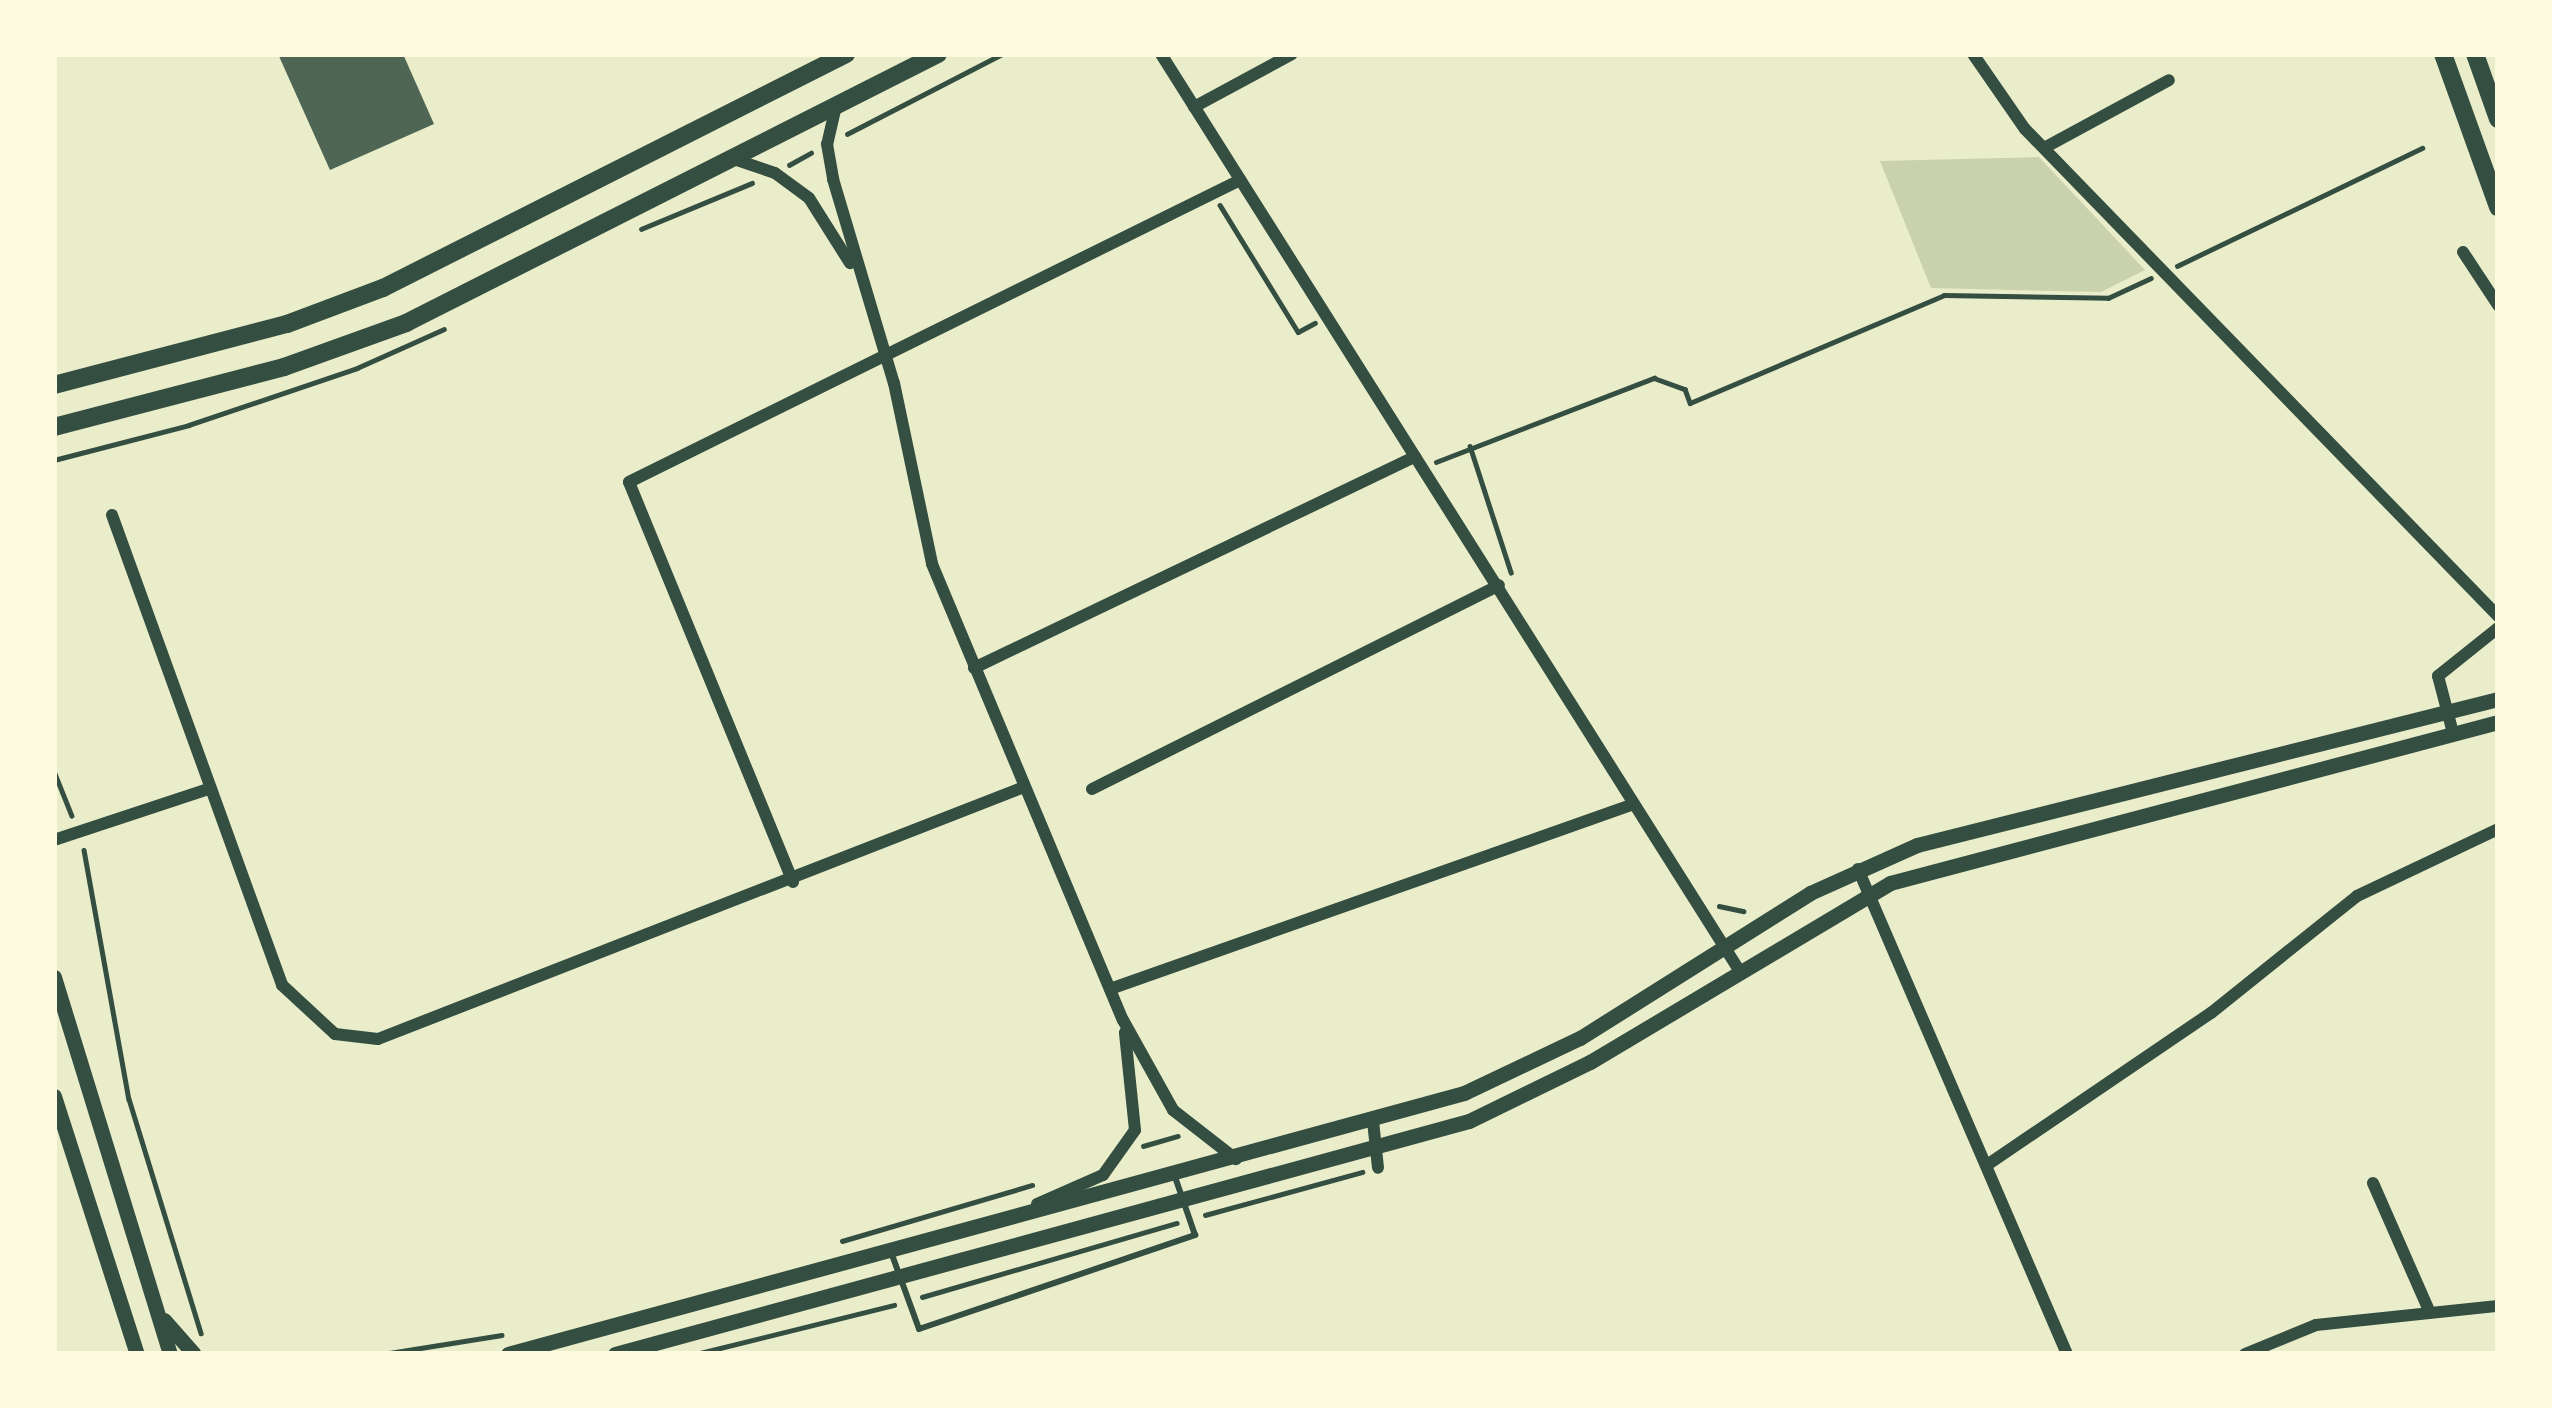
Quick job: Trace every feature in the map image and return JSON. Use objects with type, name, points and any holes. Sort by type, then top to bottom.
[{"type":"main road","points":[[54,385],[287,324],[382,288],[845,54]]},
{"type":"main road","points":[[54,428],[284,367],[406,323],[938,54]]},
{"type":"main road","points":[[2443,54],[2498,206]]},
{"type":"main road","points":[[2475,54],[2498,119]]},
{"type":"street","points":[[1161,54],[1739,970]]},
{"type":"street","points":[[1194,107],[1292,54]]},
{"type":"street","points":[[1972,54],[2044,148],[2498,616]]},
{"type":"street","points":[[2044,148],[2169,80]]},
{"type":"street","points":[[836,106],[827,144],[856,273],[887,357],[916,507],[974,668],[1123,1020],[1173,1110],[1236,1159]]},
{"type":"street","points":[[730,158],[776,173],[809,198],[856,273]]},
{"type":"street","points":[[793,882],[628,482],[1240,180]]},
{"type":"street","points":[[2463,252],[2498,305]]},
{"type":"street","points":[[974,668],[1419,463]]},
{"type":"street","points":[[112,515],[282,985],[316,1022],[359,1040],[793,882],[1024,787]]},
{"type":"street","points":[[1092,789],[1498,585]]},
{"type":"street","points":[[2453,733],[2438,687],[2443,667],[2498,628]]},
{"type":"street","points":[[508,1354],[1373,1120],[1542,1059],[1858,869],[1917,845],[2498,699]]},
{"type":"street","points":[[615,1354],[901,1280],[1376,1145],[1529,1096],[1868,893],[1922,871],[2498,722]]},
{"type":"street","points":[[54,840],[211,788]]},
{"type":"street","points":[[1110,989],[1631,805]]},
{"type":"street","points":[[1987,1166],[2211,1013],[2357,896],[2498,829]]},
{"type":"street","points":[[1858,869],[2067,1354]]},
{"type":"street","points":[[54,977],[170,1354]]},
{"type":"street","points":[[1012,1214],[1103,1175],[1124,1151],[1137,1112],[1123,1020]]},
{"type":"street","points":[[54,1096],[137,1354]]},
{"type":"street","points":[[1373,1120],[1378,1168]]},
{"type":"street","points":[[2373,1183],[2428,1308]]},
{"type":"street","points":[[2245,1354],[2316,1325],[2428,1308],[2498,1306]]},
{"type":"street","points":[[157,1312],[194,1354]]},
{"type":"street","points":[[122,1354],[126,1321]]},
{"type":"lane","points":[[891,1252],[919,1329],[1195,1234],[1175,1177]]},
{"type":"path","points":[[1419,463],[1654,379],[1685,388],[1690,403],[1944,295],[2108,298],[2422,148]]},
{"type":"path","points":[[1213,193],[1298,332],[1316,322],[1325,338]]},
{"type":"path","points":[[1470,446],[1514,579]]},
{"type":"path","points":[[54,771],[78,832],[129,1100],[205,1339]]},
{"type":"path","points":[[1708,899],[1754,911],[1763,925]]},
{"type":"path","points":[[1124,1151],[1195,1131]]},
{"type":"path","points":[[820,1248],[1043,1182]]},
{"type":"path","points":[[382,1354],[510,1334]]},
{"type":"green space","points":[[2039,157],[2145,270],[2101,292],[1931,288],[1880,161]]},
{"type":"building","points":[[278,54],[403,54],[434,124],[330,170]]}]
